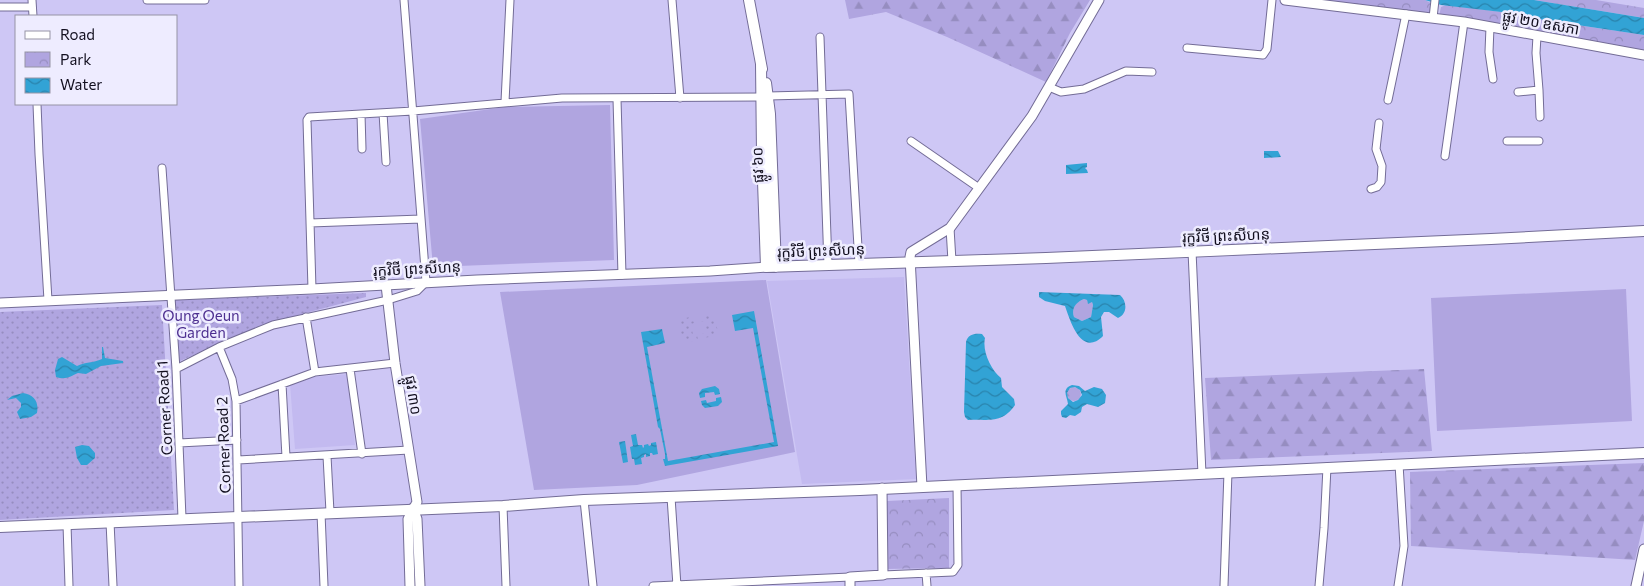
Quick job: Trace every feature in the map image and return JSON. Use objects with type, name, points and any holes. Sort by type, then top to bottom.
[{"type":"main road","name":"ផ្លូវ ៦០","points":[[749,0],[765,96],[771,267]]},
{"type":"main road","name":"រុក្ខវិថី ព្រះសីហនុ","points":[[771,267],[910,263],[1644,231]]},
{"type":"main road","points":[[0,527],[413,508],[503,506],[584,500],[922,487],[1644,453]]},
{"type":"street","points":[[147,0],[205,0]]},
{"type":"street","points":[[176,369],[219,347],[273,325],[388,300],[417,291],[426,282],[404,0]]},
{"type":"street","points":[[505,102],[510,0]]},
{"type":"street","points":[[672,0],[680,98]]},
{"type":"street","points":[[922,487],[910,263],[912,252],[950,228],[1032,116],[1099,0]]},
{"type":"street","points":[[1187,48],[1263,55],[1267,49],[1272,0]]},
{"type":"street","name":"ផ្លូវ ២០ ឧសភា","points":[[1285,0],[1464,22],[1644,55]]},
{"type":"street","points":[[1433,18],[1434,2]]},
{"type":"street","points":[[0,7],[32,4]]},
{"type":"street","points":[[1388,100],[1406,14]]},
{"type":"street","points":[[1445,156],[1464,22]]},
{"type":"street","points":[[1490,27],[1489,52],[1493,79]]},
{"type":"street","points":[[1537,36],[1536,53],[1540,117]]},
{"type":"street","points":[[820,37],[828,265]]},
{"type":"street","points":[[1049,87],[1061,92],[1084,89],[1126,71],[1152,72]]},
{"type":"street","points":[[1518,92],[1539,90]]},
{"type":"street","points":[[312,289],[308,118],[562,98],[617,99],[849,94],[859,264]]},
{"type":"street","points":[[617,99],[622,275]]},
{"type":"street","points":[[37,105],[48,300]]},
{"type":"street","points":[[382,113],[386,162]]},
{"type":"street","points":[[361,114],[362,149]]},
{"type":"street","points":[[1371,189],[1377,187],[1381,182],[1382,166],[1376,149],[1379,123]]},
{"type":"street","points":[[911,141],[979,188]]},
{"type":"street","points":[[1507,141],[1540,141]]},
{"type":"street","name":"Corner Road 1","points":[[162,168],[176,369],[182,518]]},
{"type":"street","points":[[310,223],[421,219]]},
{"type":"street","points":[[950,228],[952,261]]},
{"type":"street","points":[[1192,251],[1202,474]]},
{"type":"street","name":"រុក្ខវិថី ព្រះសីហនុ","points":[[0,303],[771,267]]},
{"type":"street","name":"ផ្លូវ ៣០","points":[[386,285],[417,502],[408,519],[410,586]]},
{"type":"street","points":[[306,318],[316,372]]},
{"type":"street","name":"Corner Road 2","points":[[219,347],[232,379],[236,401],[239,586]]},
{"type":"street","points":[[236,401],[316,372],[396,363]]},
{"type":"street","points":[[350,369],[362,454]]},
{"type":"street","points":[[282,384],[286,458]]},
{"type":"street","points":[[179,443],[237,440]]},
{"type":"street","points":[[238,460],[409,450]]},
{"type":"street","points":[[324,586],[327,456]]},
{"type":"street","points":[[1398,586],[1404,546],[1399,464]]},
{"type":"street","points":[[1319,586],[1327,467]]},
{"type":"street","points":[[1224,586],[1228,472]]},
{"type":"street","points":[[653,586],[850,581],[883,575],[953,572],[958,565],[957,485]]},
{"type":"street","points":[[882,488],[883,575]]},
{"type":"street","points":[[671,497],[677,586]]},
{"type":"street","points":[[584,500],[593,586]]},
{"type":"street","points":[[503,506],[506,586]]},
{"type":"street","name":"ផ្លូវ ៣០","points":[[413,508],[417,519],[420,586]]},
{"type":"street","points":[[110,522],[113,586]]},
{"type":"street","points":[[67,524],[69,586]]},
{"type":"street","points":[[1636,586],[1644,549]]},
{"type":"street","points":[[926,573],[927,586]]},
{"type":"shaded area","points":[[904,277],[916,479],[802,484],[767,281]]},
{"type":"shaded area","points":[[348,374],[355,445],[295,449],[290,384],[314,377]]},
{"type":"green space","points":[[845,0],[1090,0],[1070,33],[1046,82],[947,37],[886,12],[849,19]]},
{"type":"green space","points":[[1315,0],[1425,0],[1433,4],[1431,13]]},
{"type":"green space","points":[[1534,0],[1596,0],[1644,8],[1644,18]]},
{"type":"green space","points":[[1446,5],[1510,13],[1644,35],[1644,51],[1567,36],[1439,16],[1441,7]]},
{"type":"green space","points":[[610,105],[614,260],[433,267],[420,119],[505,107]]},
{"type":"green space","points":[[766,280],[795,452],[637,485],[534,490],[500,292]]},
{"type":"green space","points":[[1626,289],[1632,421],[1437,431],[1431,298]]},
{"type":"green space","name":"Oung Oeun Garden","points":[[366,293],[366,297],[302,314],[238,335],[178,362],[174,300]]},
{"type":"green space","points":[[1084,299],[1088,303],[1092,302],[1093,305],[1091,317],[1082,321],[1074,317],[1073,311],[1077,304]]},
{"type":"green space","points":[[162,305],[174,510],[0,520],[0,312]]},
{"type":"green space","points":[[708,314],[714,319],[718,332],[715,336],[703,338],[702,334],[706,333],[704,321],[700,322],[699,319],[702,319],[703,315]]},
{"type":"green space","points":[[690,317],[695,323],[691,324],[693,335],[697,335],[698,340],[688,342],[682,338],[679,326],[682,319]]},
{"type":"green space","points":[[1424,369],[1432,451],[1211,460],[1205,378]]},
{"type":"green space","points":[[1071,387],[1077,387],[1081,394],[1077,401],[1071,401],[1067,397],[1067,391]]},
{"type":"green space","points":[[1644,463],[1644,521],[1635,560],[1411,546],[1410,472]]},
{"type":"green space","points":[[949,498],[949,568],[886,569],[887,501]]},
{"type":"water","points":[[1425,0],[1534,0],[1644,18],[1644,35],[1510,13],[1441,5]]},
{"type":"water","points":[[1264,151],[1278,151],[1281,157],[1264,158]]},
{"type":"water","points":[[1087,163],[1085,168],[1088,173],[1066,174],[1066,165]]},
{"type":"water","points":[[1039,292],[1120,295],[1124,301],[1125,311],[1118,318],[1109,312],[1104,312],[1101,317],[1103,336],[1095,342],[1088,343],[1083,340],[1073,327],[1065,306],[1045,301],[1039,297]],"holes":[[[1081,300],[1087,300],[1088,304],[1092,302],[1093,305],[1091,317],[1082,321],[1074,317],[1074,309]]]},
{"type":"water","points":[[754,311],[778,446],[665,466],[663,459],[665,459],[665,454],[658,427],[641,332],[662,329],[665,343],[647,347],[668,461],[774,442],[753,328],[735,331],[732,315]]},
{"type":"water","points":[[982,334],[985,338],[984,343],[988,360],[1001,378],[1002,387],[1014,399],[1015,405],[1000,418],[968,420],[964,412],[966,342],[968,337],[972,335]]},
{"type":"water","points":[[102,347],[105,358],[123,361],[123,363],[101,366],[86,374],[78,373],[65,378],[56,377],[55,370],[58,359],[62,357],[77,366],[102,359]]},
{"type":"water","points":[[1072,385],[1079,386],[1085,391],[1094,387],[1102,389],[1106,395],[1105,403],[1098,407],[1087,404],[1075,416],[1062,417],[1061,411],[1068,404],[1066,391]],"holes":[[[1075,387],[1080,390],[1082,395],[1078,400],[1073,402],[1068,398],[1067,393],[1070,388]]]},
{"type":"water","points":[[715,386],[719,389],[720,394],[715,395],[714,392],[705,393],[705,397],[700,398],[699,393],[702,389]]},
{"type":"water","points":[[23,393],[35,399],[37,413],[31,417],[20,419],[17,412],[21,407],[21,403],[16,398],[7,400],[12,396]]},
{"type":"water","points":[[721,397],[722,402],[718,406],[705,408],[702,405],[701,401],[706,400],[707,403],[716,401],[716,398]]},
{"type":"water","points":[[636,434],[638,445],[642,445],[643,448],[644,445],[648,444],[649,446],[651,443],[656,442],[658,454],[653,455],[650,453],[650,456],[646,457],[646,454],[641,458],[642,464],[635,465],[630,447],[633,446],[631,435]]},
{"type":"water","points":[[625,441],[628,462],[623,463],[619,442]]},
{"type":"water","points":[[89,446],[95,453],[95,458],[87,465],[81,465],[77,458],[75,447]]}]
